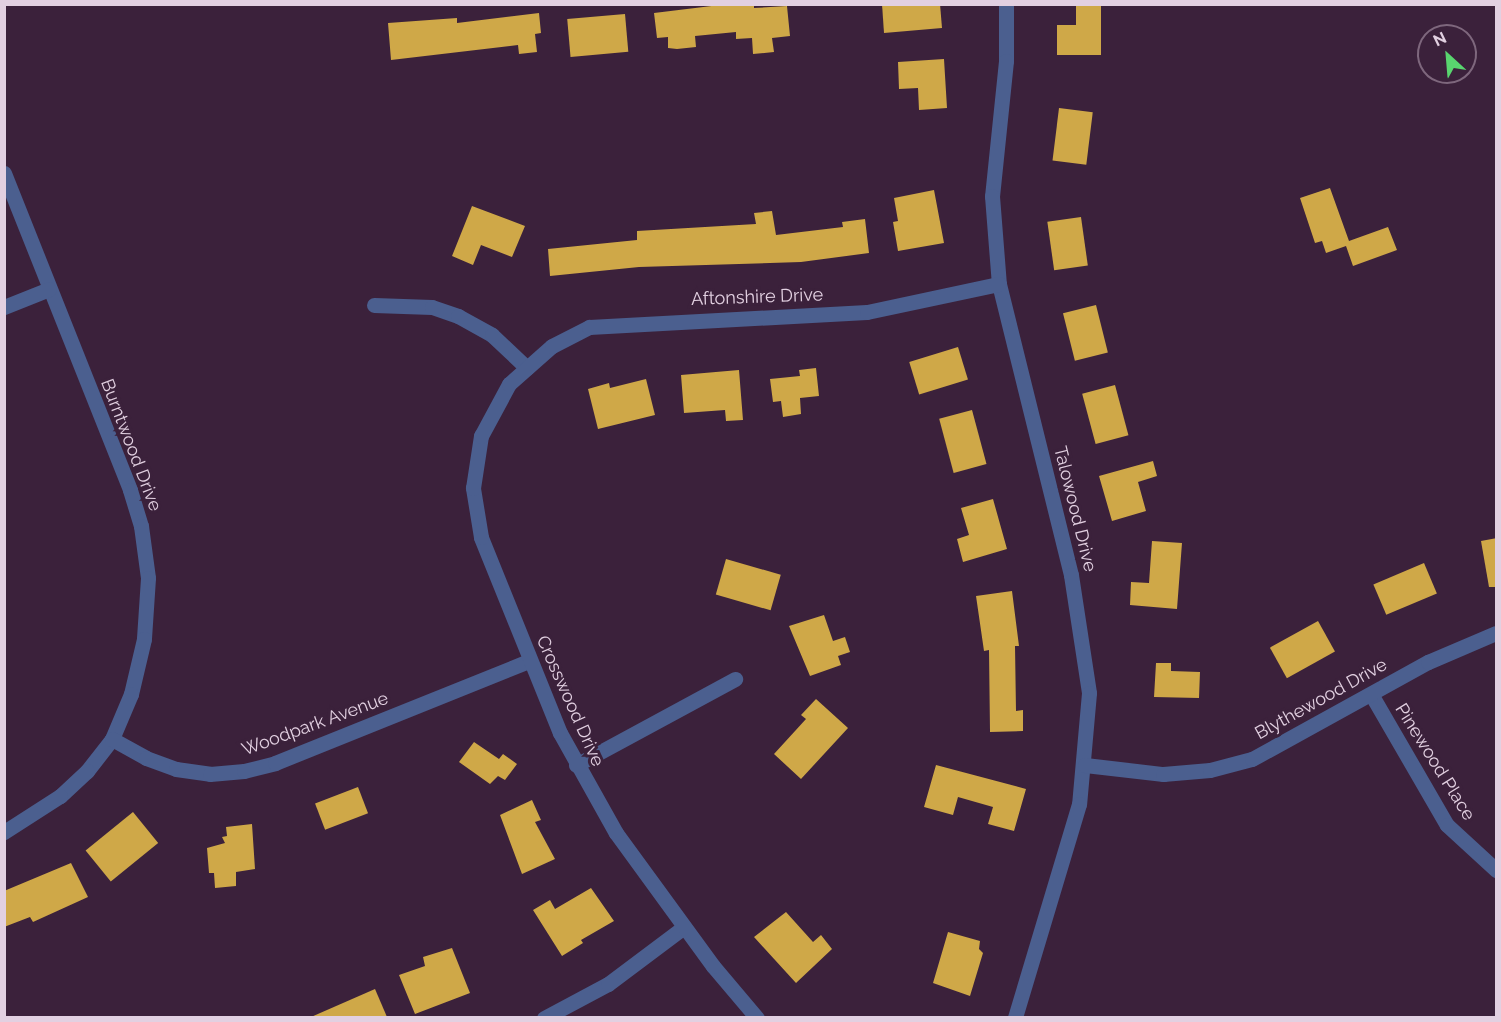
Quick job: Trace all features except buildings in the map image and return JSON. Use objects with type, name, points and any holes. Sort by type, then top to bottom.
[{"type":"street","name":"Talowood Drive","points":[[1006,4],[1006,61],[992,196],[999,284],[1084,642],[1089,693],[1085,765],[1070,840],[1015,1017]]},
{"type":"street","name":"Burntwood Drive","points":[[4,173],[130,490],[146,555],[144,639],[131,694],[112,739]]},
{"type":"street","name":"Aftonshire Drive","points":[[527,368],[552,346],[589,327],[867,312],[999,284]]},
{"type":"street","points":[[4,307],[50,289]]},
{"type":"street","points":[[375,304],[432,307],[458,316],[492,335],[527,368]]},
{"type":"street","name":"Crosswood Drive","points":[[527,368],[509,384],[487,420],[477,453],[473,488],[481,537],[529,661],[576,765],[616,833],[684,927],[757,1017]]},
{"type":"street","name":"Blythewood Drive","points":[[1085,765],[1163,774],[1210,770],[1274,750],[1371,694],[1473,640],[1497,633]]},
{"type":"street","name":"Woodpark Avenue","points":[[112,739],[146,758],[176,769],[210,774],[244,771],[275,763],[529,661]]},
{"type":"street","points":[[576,765],[735,679]]},
{"type":"street","name":"Pinewood Place","points":[[1371,694],[1447,825],[1497,870]]},
{"type":"street","points":[[4,832],[60,796],[87,771],[112,739]]},
{"type":"street","points":[[544,1017],[608,984],[684,927]]}]
